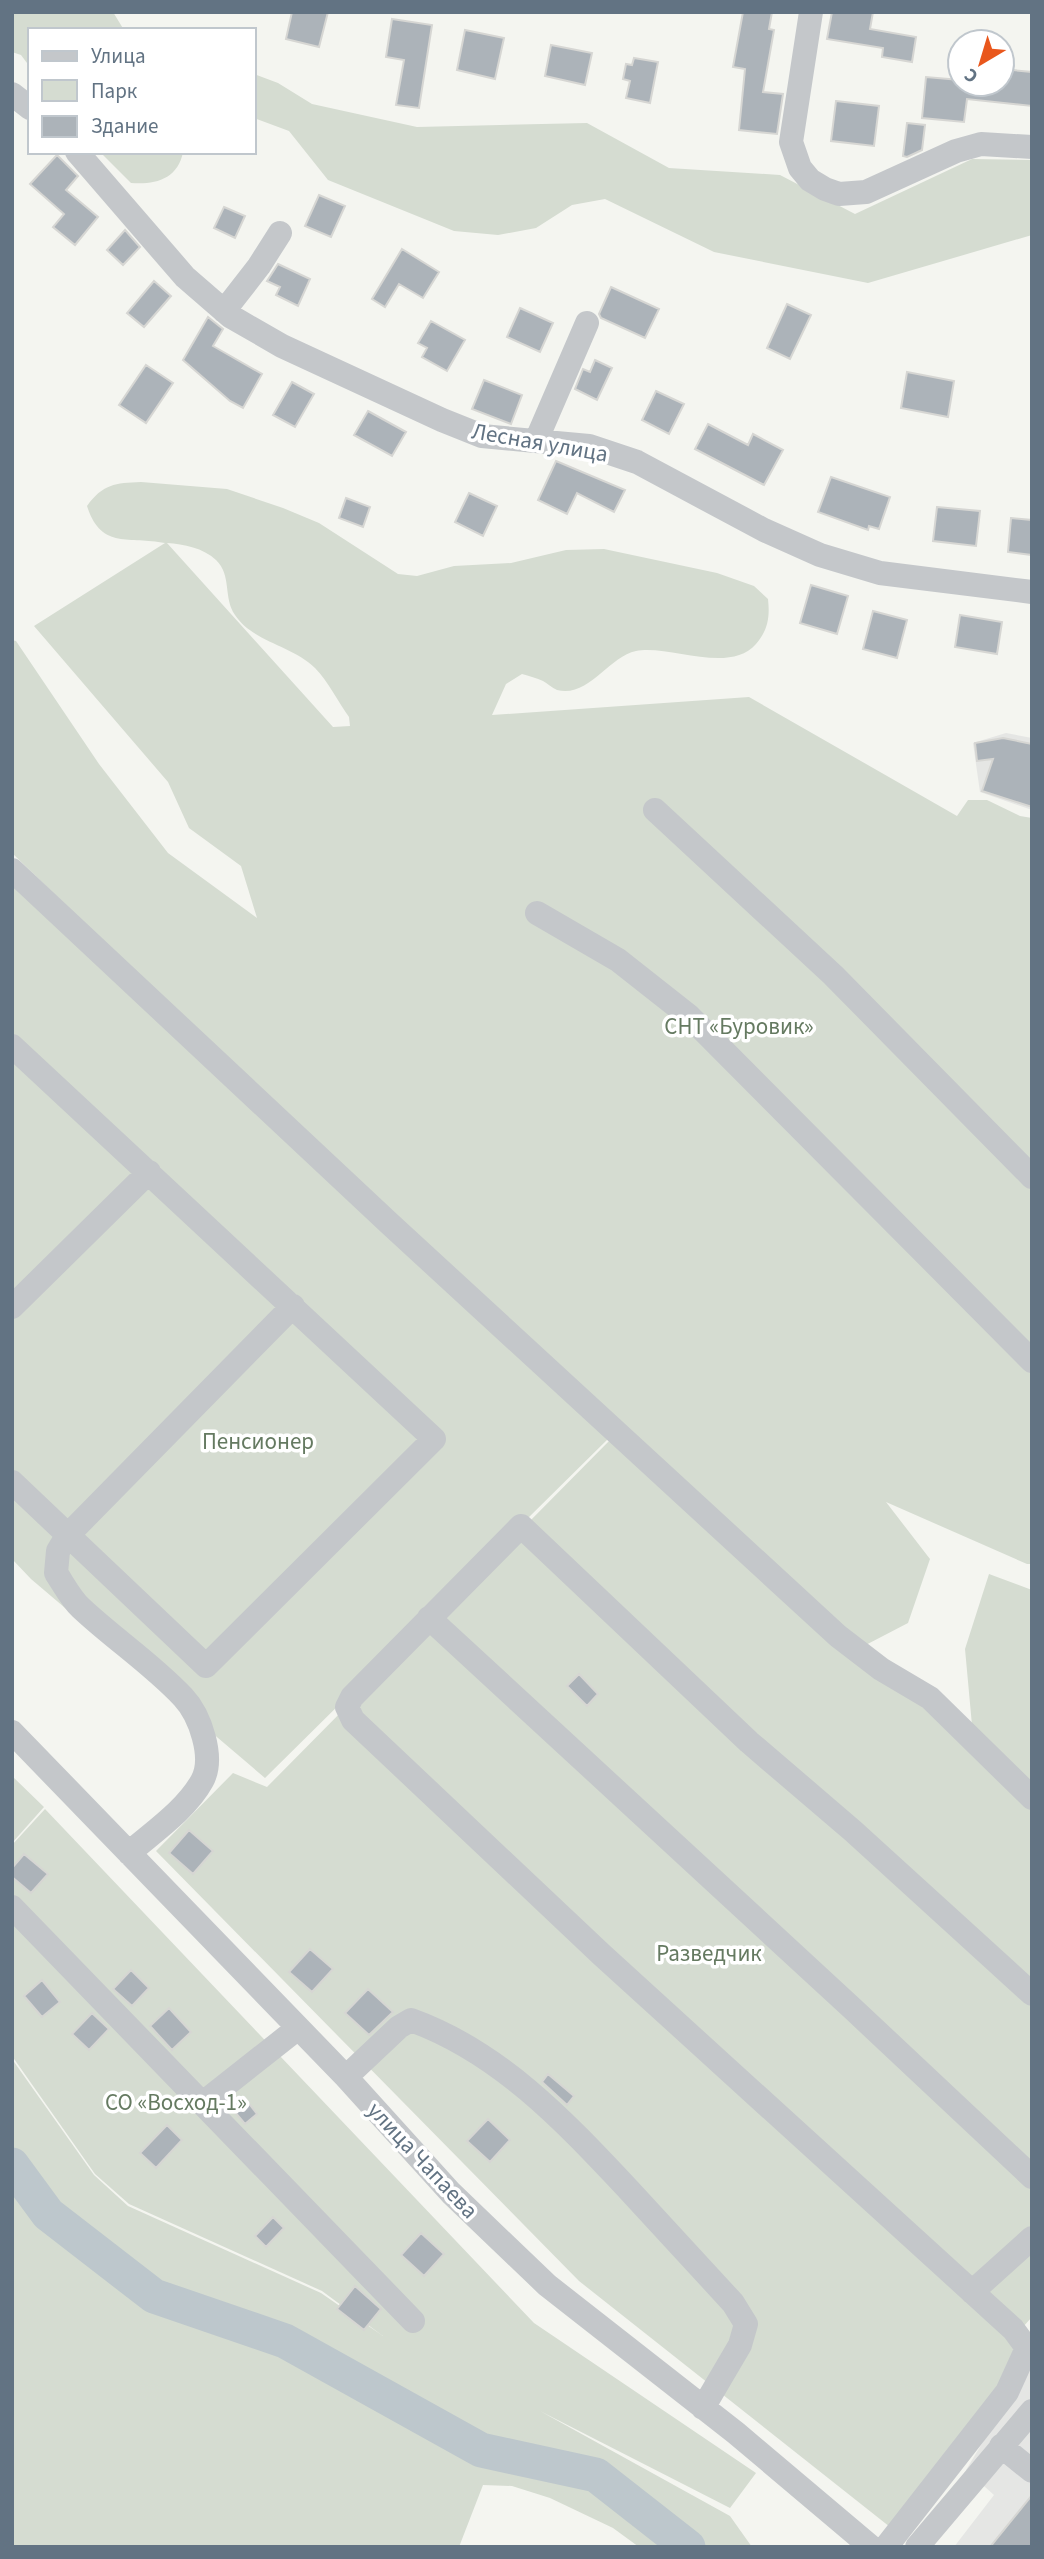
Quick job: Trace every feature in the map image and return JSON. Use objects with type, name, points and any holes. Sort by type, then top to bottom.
[{"type":"street","points":[[811,12],[791,142],[800,168],[810,180],[825,190],[839,194],[866,192],[956,150],[981,144],[1032,147]]},
{"type":"street","points":[[12,94],[28,106]]},
{"type":"street","name":"Лесная улица","points":[[79,154],[185,277],[224,311],[282,346],[442,420],[482,436],[589,446],[637,462],[764,530],[820,555],[880,573],[1032,592]]},
{"type":"street","points":[[224,311],[259,266],[280,233]]},
{"type":"street","points":[[536,441],[587,323]]},
{"type":"street","points":[[655,810],[833,975],[1032,1177]]},
{"type":"street","points":[[12,870],[838,1636],[881,1669],[930,1698],[1032,1798]]},
{"type":"street","points":[[537,913],[618,960],[689,1016],[1032,1361]]},
{"type":"street","points":[[12,1046],[434,1439],[206,1666],[12,1482]]},
{"type":"street","points":[[12,1307],[149,1172]]},
{"type":"street","points":[[129,1853],[191,1796],[203,1780],[208,1752],[199,1725],[185,1699],[79,1606],[56,1573],[58,1551],[67,1536],[293,1306]]},
{"type":"street","points":[[887,2547],[1007,2392],[1029,2344],[602,1955],[353,1720],[346,1707],[352,1697],[521,1526],[749,1742],[853,1831],[1032,1993]]},
{"type":"street","points":[[429,1618],[1032,2177]]},
{"type":"street","name":"улица Чапаева","points":[[12,1732],[346,2077],[451,2193],[547,2285],[703,2408],[872,2547]]},
{"type":"street","points":[[12,1907],[413,2321]]},
{"type":"street","points":[[346,2077],[399,2027],[411,2020],[435,2029],[494,2063],[576,2133],[724,2293],[746,2324],[740,2345],[703,2408]]},
{"type":"street","points":[[203,2103],[298,2028]]},
{"type":"street","points":[[972,2292],[1032,2238]]},
{"type":"street","points":[[917,2547],[1032,2411]]},
{"type":"street","points":[[1001,2446],[1032,2472]]},
{"type":"shaded area","points":[[1006,733],[1032,738],[1032,810],[980,792],[973,743]]},
{"type":"shaded area","points":[[1032,2355],[1032,2547],[954,2547],[994,2495],[966,2470]]},
{"type":"green space","points":[[12,12],[113,12],[123,28],[28,28],[28,64],[21,55],[12,52]]},
{"type":"green space","points":[[256,75],[278,83],[312,104],[417,127],[587,123],[669,168],[780,175],[855,214],[972,159],[1032,160],[1032,235],[868,283],[714,252],[605,199],[572,205],[536,228],[498,235],[454,231],[328,180],[289,131],[256,119]]},
{"type":"green space","points":[[102,154],[182,154],[176,169],[164,178],[149,183],[131,183]]},
{"type":"green space","name":"СНТ «Буровик»","points":[[141,482],[227,489],[283,508],[319,523],[398,574],[417,576],[454,566],[511,563],[566,550],[604,549],[717,573],[754,586],[768,599],[768,617],[760,639],[744,653],[715,658],[664,651],[636,651],[616,661],[589,683],[568,691],[557,690],[541,680],[522,674],[506,684],[492,715],[749,697],[957,816],[968,800],[987,800],[1020,816],[1032,818],[1032,1564],[886,1502],[930,1559],[908,1623],[858,1649],[392,1220],[12,853],[12,640],[16,641],[99,764],[168,853],[257,918],[241,866],[189,828],[168,782],[34,626],[165,543],[108,535],[93,520],[87,506],[110,486]],"holes":[[[167,543],[199,550],[216,560],[224,573],[229,601],[235,615],[252,632],[306,660],[315,668],[349,717],[350,726],[333,727]]]},
{"type":"green space","name":"Пенсионер","points":[[12,881],[610,1437],[265,1778],[31,1579],[12,1559]]},
{"type":"green space","name":"Разведчик","points":[[611,1439],[925,1705],[1032,1811],[1032,2317],[1022,2328],[1005,2387],[890,2527],[579,2281],[156,1851],[233,1773],[267,1787]]},
{"type":"green space","points":[[989,1574],[1032,1590],[1032,1791],[973,1736],[965,1649]]},
{"type":"green space","points":[[12,1776],[44,1807],[12,1843]]},
{"type":"green space","name":"СО «Восход-1»","points":[[45,1809],[534,2323],[756,2473],[730,2508],[540,2411],[730,2516],[752,2547],[639,2547],[613,2528],[550,2498],[512,2486],[483,2485],[459,2547],[12,2547],[12,2059],[94,2175],[128,2206],[321,2293],[383,2336],[322,2291],[129,2204],[95,2174],[12,2056],[12,1845]]},
{"type":"building","points":[[292,12],[328,12],[319,47],[286,39]]},
{"type":"building","points":[[743,12],[772,12],[769,29],[774,30],[763,92],[783,94],[777,134],[739,130],[745,69],[733,67]]},
{"type":"building","points":[[832,12],[873,12],[870,29],[916,37],[912,62],[882,57],[883,48],[827,39]]},
{"type":"building","points":[[392,19],[432,25],[419,108],[396,105],[404,60],[386,57]]},
{"type":"building","points":[[465,30],[504,38],[495,79],[457,70]]},
{"type":"building","points":[[551,45],[592,53],[585,85],[545,76]]},
{"type":"building","points":[[634,58],[658,62],[650,103],[626,98],[630,81],[623,79],[626,64],[632,65]]},
{"type":"building","points":[[1016,70],[1032,72],[1032,106],[967,99],[964,122],[922,118],[926,77],[946,79],[946,98],[1016,98]]},
{"type":"building","points":[[836,101],[879,106],[874,146],[831,141]]},
{"type":"building","points":[[907,123],[925,125],[922,150],[907,157],[903,156]]},
{"type":"building","points":[[57,155],[78,176],[66,190],[98,217],[75,245],[53,227],[64,214],[30,184]]},
{"type":"building","points":[[319,195],[345,206],[331,237],[305,226]]},
{"type":"building","points":[[224,207],[245,216],[235,238],[214,228]]},
{"type":"building","points":[[125,230],[140,247],[123,265],[107,250]]},
{"type":"building","points":[[402,249],[439,272],[423,298],[399,284],[385,307],[372,299]]},
{"type":"building","points":[[278,264],[310,279],[298,306],[276,295],[280,287],[267,281]]},
{"type":"building","points":[[154,281],[171,296],[144,327],[127,313]]},
{"type":"building","points":[[611,287],[659,309],[645,338],[601,318],[599,314]]},
{"type":"building","points":[[787,304],[811,315],[790,359],[767,348]]},
{"type":"building","points":[[520,308],[553,323],[540,352],[507,337]]},
{"type":"building","points":[[208,317],[223,329],[213,346],[262,374],[243,408],[230,401],[183,360]]},
{"type":"building","points":[[431,321],[465,340],[447,371],[422,357],[427,348],[418,343]]},
{"type":"building","points":[[595,360],[612,368],[597,400],[575,389],[583,369],[590,372]]},
{"type":"building","points":[[146,365],[173,383],[146,423],[119,405]]},
{"type":"building","points":[[907,372],[954,381],[948,417],[901,408]]},
{"type":"building","points":[[484,380],[522,395],[511,424],[472,409]]},
{"type":"building","points":[[292,382],[314,394],[295,427],[273,415]]},
{"type":"building","points":[[656,391],[684,404],[669,434],[642,420]]},
{"type":"building","points":[[368,411],[406,432],[392,456],[354,435]]},
{"type":"building","points":[[708,424],[748,445],[753,434],[783,450],[764,485],[695,449]]},
{"type":"building","points":[[556,461],[625,490],[614,512],[577,493],[567,514],[538,500]]},
{"type":"building","points":[[831,477],[890,497],[879,529],[869,526],[868,530],[818,512]]},
{"type":"building","points":[[469,493],[497,506],[483,536],[455,522]]},
{"type":"building","points":[[346,498],[370,507],[363,527],[339,518]]},
{"type":"building","points":[[937,507],[980,511],[976,546],[933,541]]},
{"type":"building","points":[[1011,518],[1032,520],[1032,555],[1008,552]]},
{"type":"building","points":[[811,585],[848,596],[837,634],[800,623]]},
{"type":"building","points":[[873,611],[907,620],[897,658],[863,649]]},
{"type":"building","points":[[960,615],[1002,622],[997,654],[955,647]]},
{"type":"building","points":[[1003,738],[1032,744],[1032,807],[982,791],[993,759],[977,761],[975,743]]},
{"type":"building","points":[[579,1674],[598,1694],[587,1706],[567,1686]]},
{"type":"building","points":[[189,1830],[213,1851],[193,1874],[169,1853]]},
{"type":"building","points":[[24,1854],[48,1874],[31,1893],[12,1877],[12,1868]]},
{"type":"building","points":[[310,1949],[333,1969],[312,1992],[289,1972]]},
{"type":"building","points":[[131,1970],[149,1988],[132,2006],[113,1989]]},
{"type":"building","points":[[42,1980],[60,2002],[42,2017],[24,1996]]},
{"type":"building","points":[[368,1989],[393,2012],[369,2035],[345,2013]]},
{"type":"building","points":[[169,2008],[191,2032],[172,2050],[150,2026]]},
{"type":"building","points":[[92,2013],[109,2029],[89,2050],[72,2034]]},
{"type":"building","points":[[548,2074],[574,2096],[567,2105],[542,2082]]},
{"type":"building","points":[[247,2101],[257,2114],[245,2124],[234,2111]]},
{"type":"building","points":[[488,2119],[510,2140],[490,2162],[467,2141]]},
{"type":"building","points":[[167,2125],[182,2140],[156,2168],[140,2153]]},
{"type":"building","points":[[273,2217],[284,2228],[266,2247],[255,2236]]},
{"type":"building","points":[[421,2233],[444,2254],[424,2276],[401,2255]]},
{"type":"building","points":[[355,2286],[381,2309],[364,2330],[337,2309]]},
{"type":"building","points":[[1032,2495],[1032,2547],[990,2547]]},
{"type":"waterway","points":[[12,2165],[48,2214],[154,2296],[285,2341],[481,2450],[596,2475],[688,2547]]}]
